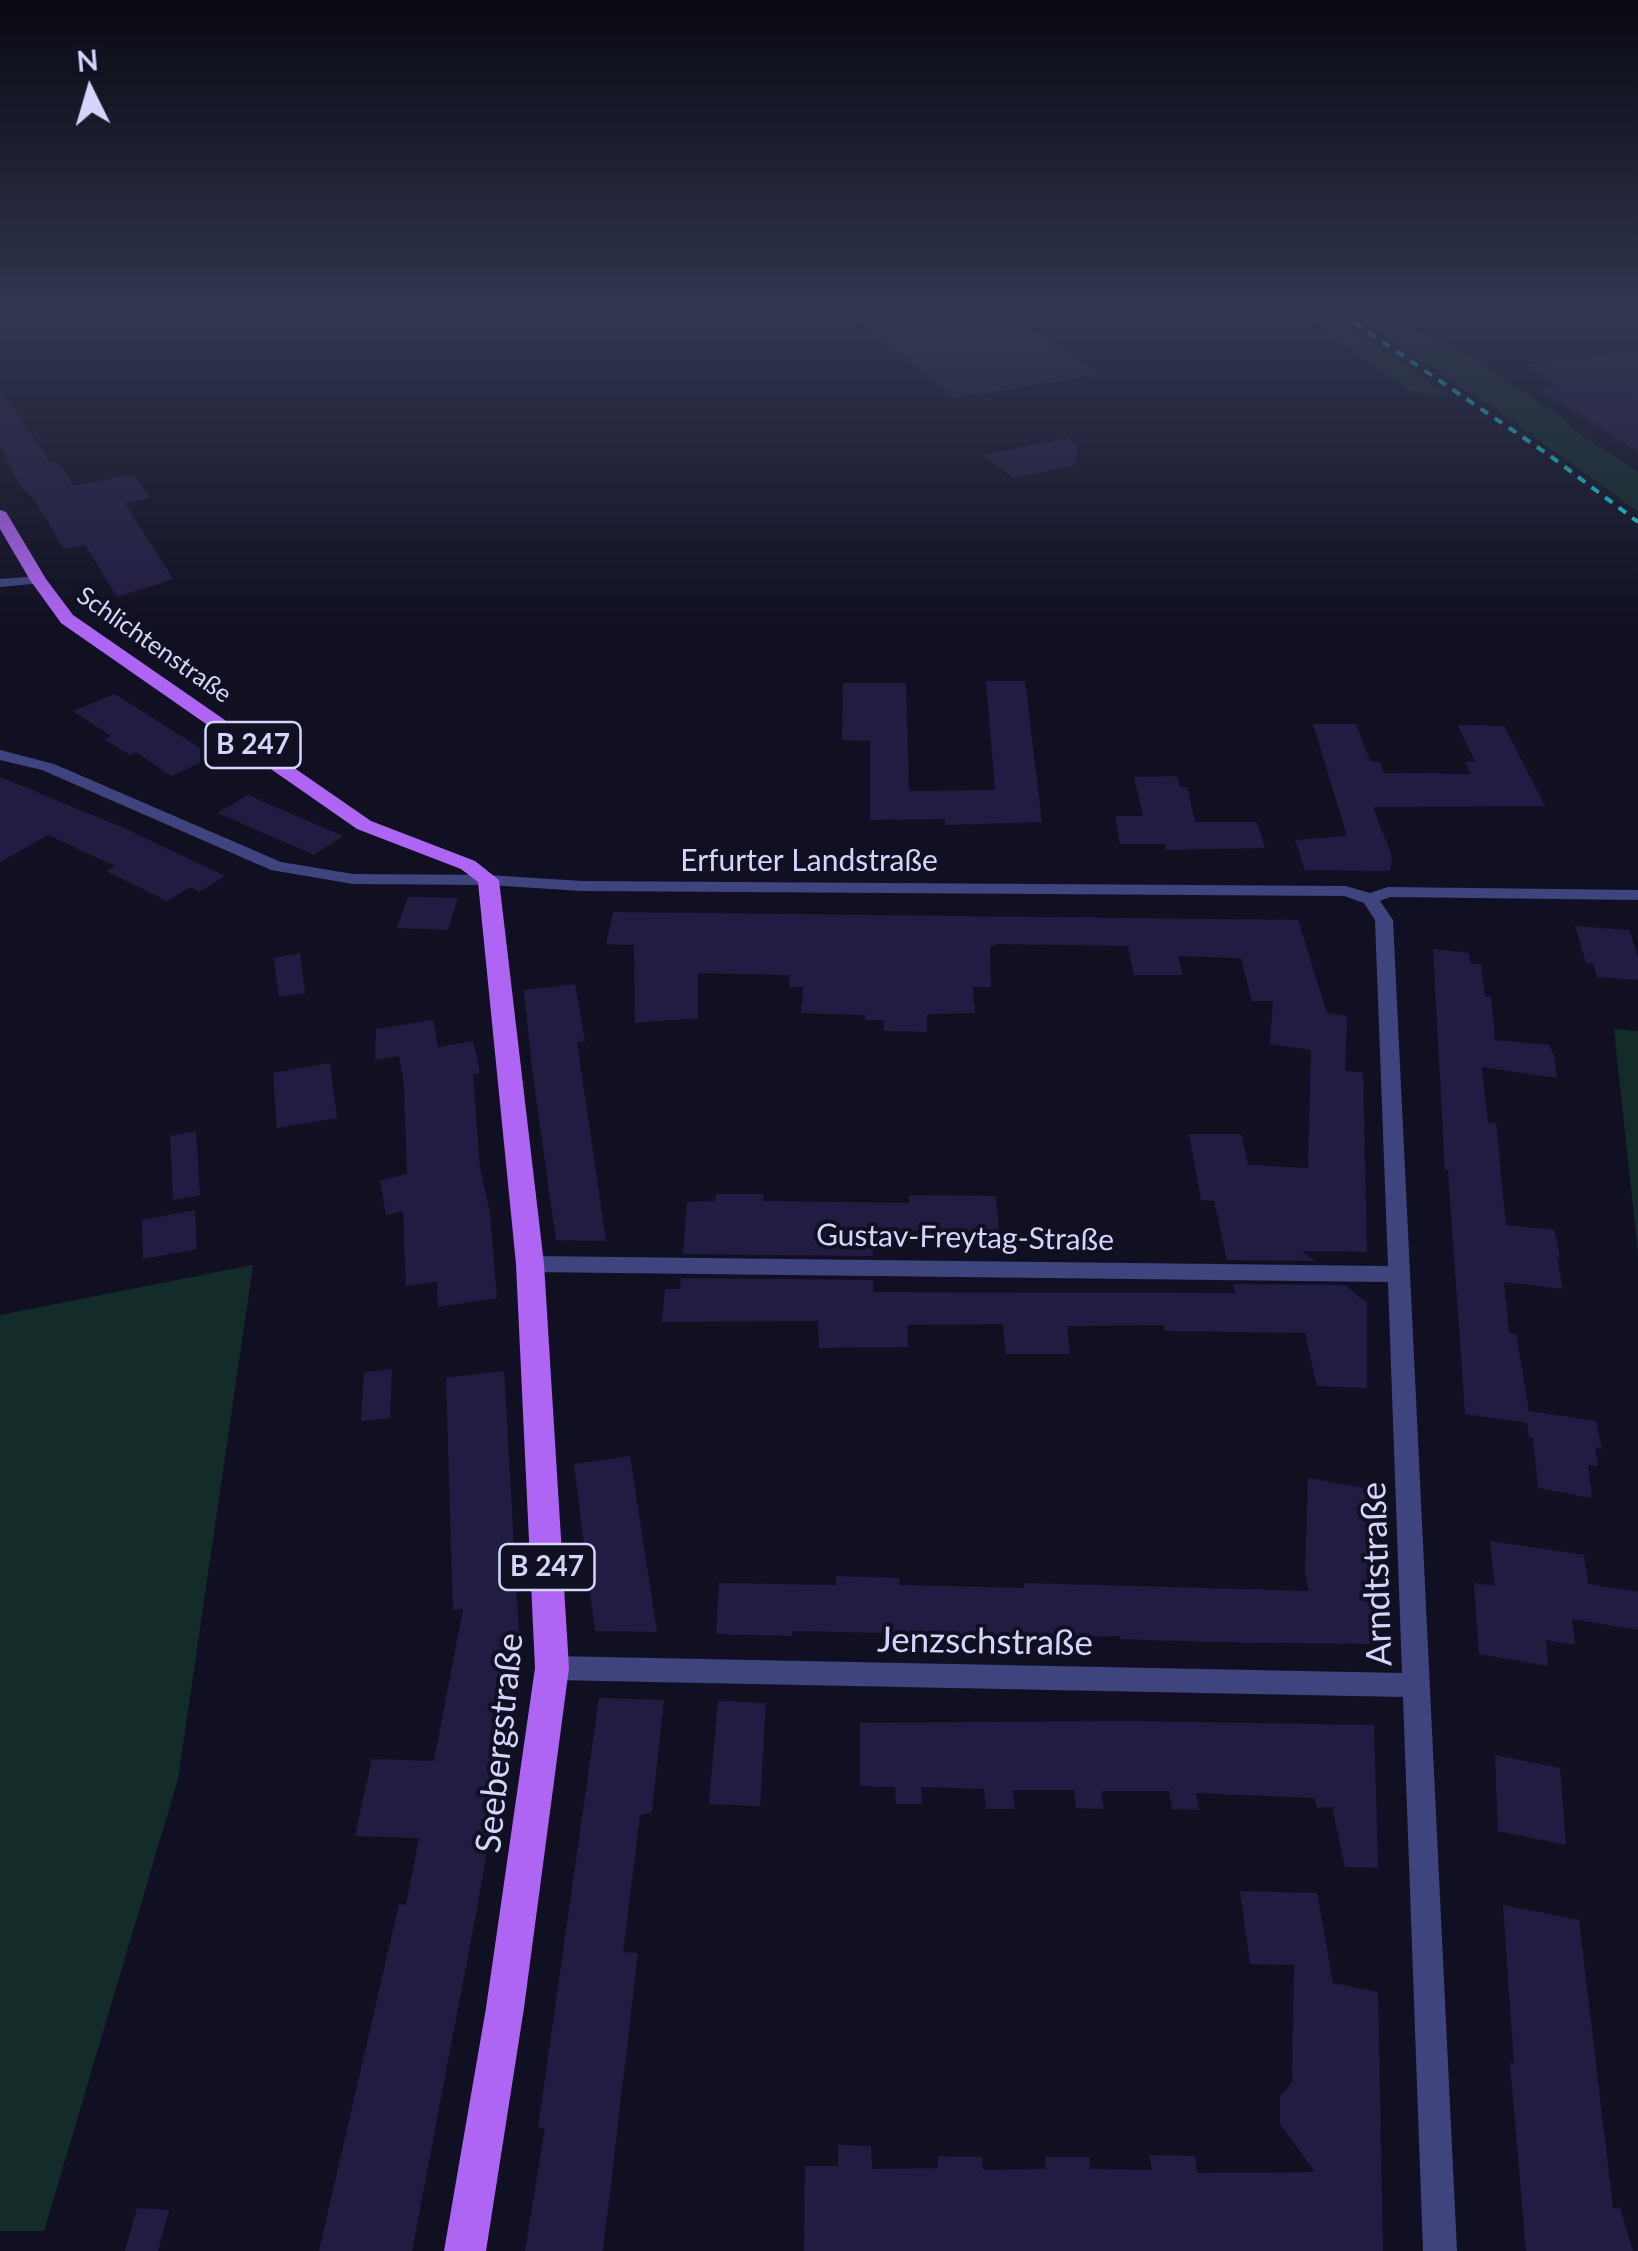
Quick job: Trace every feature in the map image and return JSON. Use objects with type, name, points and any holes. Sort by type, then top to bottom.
[{"type":"main road","name":"B 247","points":[[0,514],[38,580]]},
{"type":"main road","name":"Schlichtenstraße","points":[[38,580],[67,619],[364,825],[468,865],[488,880]]},
{"type":"main road","name":"Seebergstraße","points":[[465,2251],[505,2008],[552,1668],[530,1264],[488,880]]},
{"type":"street","name":"Schlichtenstraße","points":[[0,583],[38,580]]},
{"type":"street","name":"Erfurter Landstraße","points":[[0,755],[48,767],[277,866],[353,878],[582,886],[1346,891],[1370,900],[1388,892],[1638,896]]},
{"type":"street","name":"Arndtstraße","points":[[1370,900],[1384,920],[1440,2251]]},
{"type":"street","name":"Gustav-Freytag-Straße","points":[[530,1264],[1400,1274]]},
{"type":"street","name":"Jenzschstraße","points":[[552,1668],[1417,1686]]},
{"type":"green space","points":[[1509,418],[1562,418],[1571,424],[1567,426],[1638,472],[1638,512]]},
{"type":"green space","points":[[1614,1029],[1638,1031],[1638,1254]]},
{"type":"green space","points":[[253,1265],[178,1779],[44,2231],[0,2231],[0,1315]]},
{"type":"building","points":[[0,418],[20,418],[51,463],[59,462],[74,486],[133,474],[150,498],[125,503],[173,579],[117,597],[85,545],[64,549],[36,502],[19,484],[0,445]]},
{"type":"building","points":[[1585,418],[1638,418],[1638,452]]},
{"type":"building","points":[[1068,438],[1079,446],[1074,465],[1013,478],[983,455]]},
{"type":"building","points":[[986,681],[1025,681],[1042,822],[945,825],[945,819],[870,820],[870,741],[842,740],[843,683],[906,683],[909,791],[995,790]]},
{"type":"building","points":[[115,694],[200,748],[200,763],[171,776],[136,752],[130,755],[104,739],[111,736],[73,711]]},
{"type":"building","points":[[1313,724],[1356,724],[1370,761],[1380,762],[1384,773],[1471,774],[1465,762],[1475,762],[1458,725],[1504,726],[1545,806],[1373,807],[1392,857],[1390,871],[1305,870],[1295,840],[1347,836]]},
{"type":"building","points":[[1177,776],[1180,787],[1187,787],[1195,822],[1257,822],[1265,848],[1166,850],[1165,844],[1120,844],[1115,816],[1143,816],[1134,777]]},
{"type":"building","points":[[0,777],[124,828],[225,876],[199,892],[190,887],[167,901],[106,871],[115,866],[48,835],[0,862]]},
{"type":"building","points":[[248,795],[343,836],[314,855],[218,813]]},
{"type":"building","points":[[408,897],[458,898],[448,930],[397,928]]},
{"type":"building","points":[[613,912],[1298,920],[1327,1013],[1347,1016],[1345,1071],[1363,1073],[1367,1252],[1302,1251],[1315,1261],[1227,1260],[1214,1201],[1201,1200],[1189,1134],[1241,1134],[1248,1165],[1308,1168],[1311,1050],[1270,1044],[1273,1001],[1252,1001],[1241,958],[1178,956],[1183,975],[1134,975],[1128,946],[997,944],[990,947],[991,987],[973,987],[975,1013],[927,1014],[927,1032],[884,1031],[884,1020],[865,1020],[866,1015],[801,1013],[803,987],[789,987],[790,975],[698,973],[698,1018],[635,1023],[634,945],[606,944]]},
{"type":"building","points":[[1575,926],[1629,930],[1638,957],[1638,980],[1597,977],[1593,963],[1586,963]]},
{"type":"building","points":[[1433,949],[1469,953],[1470,963],[1481,964],[1485,997],[1491,997],[1495,1040],[1549,1045],[1554,1056],[1557,1078],[1482,1067],[1488,1122],[1496,1123],[1506,1225],[1554,1230],[1560,1257],[1563,1289],[1504,1282],[1509,1333],[1516,1334],[1529,1411],[1596,1421],[1602,1449],[1595,1447],[1598,1466],[1588,1465],[1592,1498],[1538,1488],[1533,1438],[1529,1437],[1527,1423],[1465,1414],[1445,1169]]},
{"type":"building","points":[[300,953],[305,993],[279,997],[274,958]]},
{"type":"building","points":[[575,984],[585,1041],[577,1042],[606,1241],[556,1240],[532,1069],[524,990]]},
{"type":"building","points":[[433,1020],[438,1047],[473,1041],[480,1073],[473,1075],[480,1168],[490,1214],[497,1298],[438,1307],[437,1282],[406,1286],[403,1211],[386,1215],[380,1180],[407,1174],[404,1086],[399,1056],[375,1060],[376,1029]]},
{"type":"building","points":[[330,1063],[337,1118],[277,1128],[273,1073]]},
{"type":"building","points":[[196,1131],[200,1195],[173,1200],[170,1136]]},
{"type":"building","points":[[716,1194],[763,1194],[763,1201],[909,1203],[909,1195],[996,1196],[999,1232],[872,1230],[873,1256],[683,1254],[687,1202],[715,1201]]},
{"type":"building","points":[[195,1210],[197,1249],[143,1259],[142,1220]]},
{"type":"building","points":[[681,1278],[873,1280],[873,1292],[1235,1293],[1233,1284],[1345,1285],[1367,1303],[1367,1388],[1317,1386],[1305,1333],[1165,1331],[1164,1325],[1067,1326],[1070,1354],[1006,1354],[1003,1324],[907,1325],[908,1347],[819,1348],[818,1321],[662,1322],[665,1289],[680,1289]]},
{"type":"building","points":[[392,1369],[390,1418],[361,1421],[364,1372]]},
{"type":"building","points":[[504,1371],[520,1653],[477,1908],[412,2251],[319,2251],[399,1904],[406,1905],[419,1838],[355,1836],[372,1759],[434,1761],[463,1609],[453,1610],[446,1378]]},
{"type":"building","points":[[630,1456],[657,1632],[595,1631],[574,1464]]},
{"type":"building","points":[[1308,1478],[1370,1489],[1373,1644],[1211,1642],[1120,1636],[936,1639],[936,1634],[792,1631],[792,1636],[716,1634],[719,1583],[836,1585],[836,1576],[899,1578],[899,1585],[1024,1588],[1024,1583],[1309,1591],[1305,1573]]},
{"type":"building","points":[[1490,1541],[1584,1555],[1588,1584],[1638,1592],[1638,1630],[1572,1619],[1575,1645],[1546,1640],[1548,1666],[1479,1654],[1474,1583],[1495,1586]]},
{"type":"building","points":[[599,1698],[664,1700],[652,1812],[640,1815],[623,1952],[638,1953],[603,2251],[525,2251],[545,2128],[538,2128]]},
{"type":"building","points":[[718,1701],[766,1703],[760,1806],[709,1804]]},
{"type":"building","points":[[1125,1721],[1374,1725],[1378,1868],[1345,1867],[1332,1807],[1317,1808],[1314,1798],[1196,1793],[1199,1810],[1172,1809],[1169,1791],[1101,1791],[1104,1809],[1076,1808],[1074,1790],[1013,1790],[1015,1809],[986,1809],[984,1789],[921,1787],[922,1804],[896,1804],[895,1787],[860,1786],[860,1723]]},
{"type":"building","points":[[1495,1755],[1560,1768],[1566,1845],[1498,1831]]},
{"type":"building","points":[[1240,1891],[1317,1893],[1333,1983],[1378,1992],[1383,2251],[804,2251],[805,2166],[838,2166],[838,2145],[871,2146],[872,2169],[938,2168],[938,2156],[982,2157],[983,2170],[1046,2169],[1045,2157],[1089,2157],[1090,2169],[1152,2170],[1149,2155],[1195,2156],[1197,2173],[1315,2172],[1280,2124],[1280,2096],[1292,2083],[1294,1965],[1250,1964]]},
{"type":"building","points":[[1503,1905],[1579,1920],[1613,2208],[1620,2207],[1633,2251],[1526,2251],[1510,2063],[1514,2064]]},
{"type":"building","points":[[137,2208],[169,2210],[158,2251],[125,2251]]},
{"type":"railway","points":[[1495,418],[1638,522]]}]
